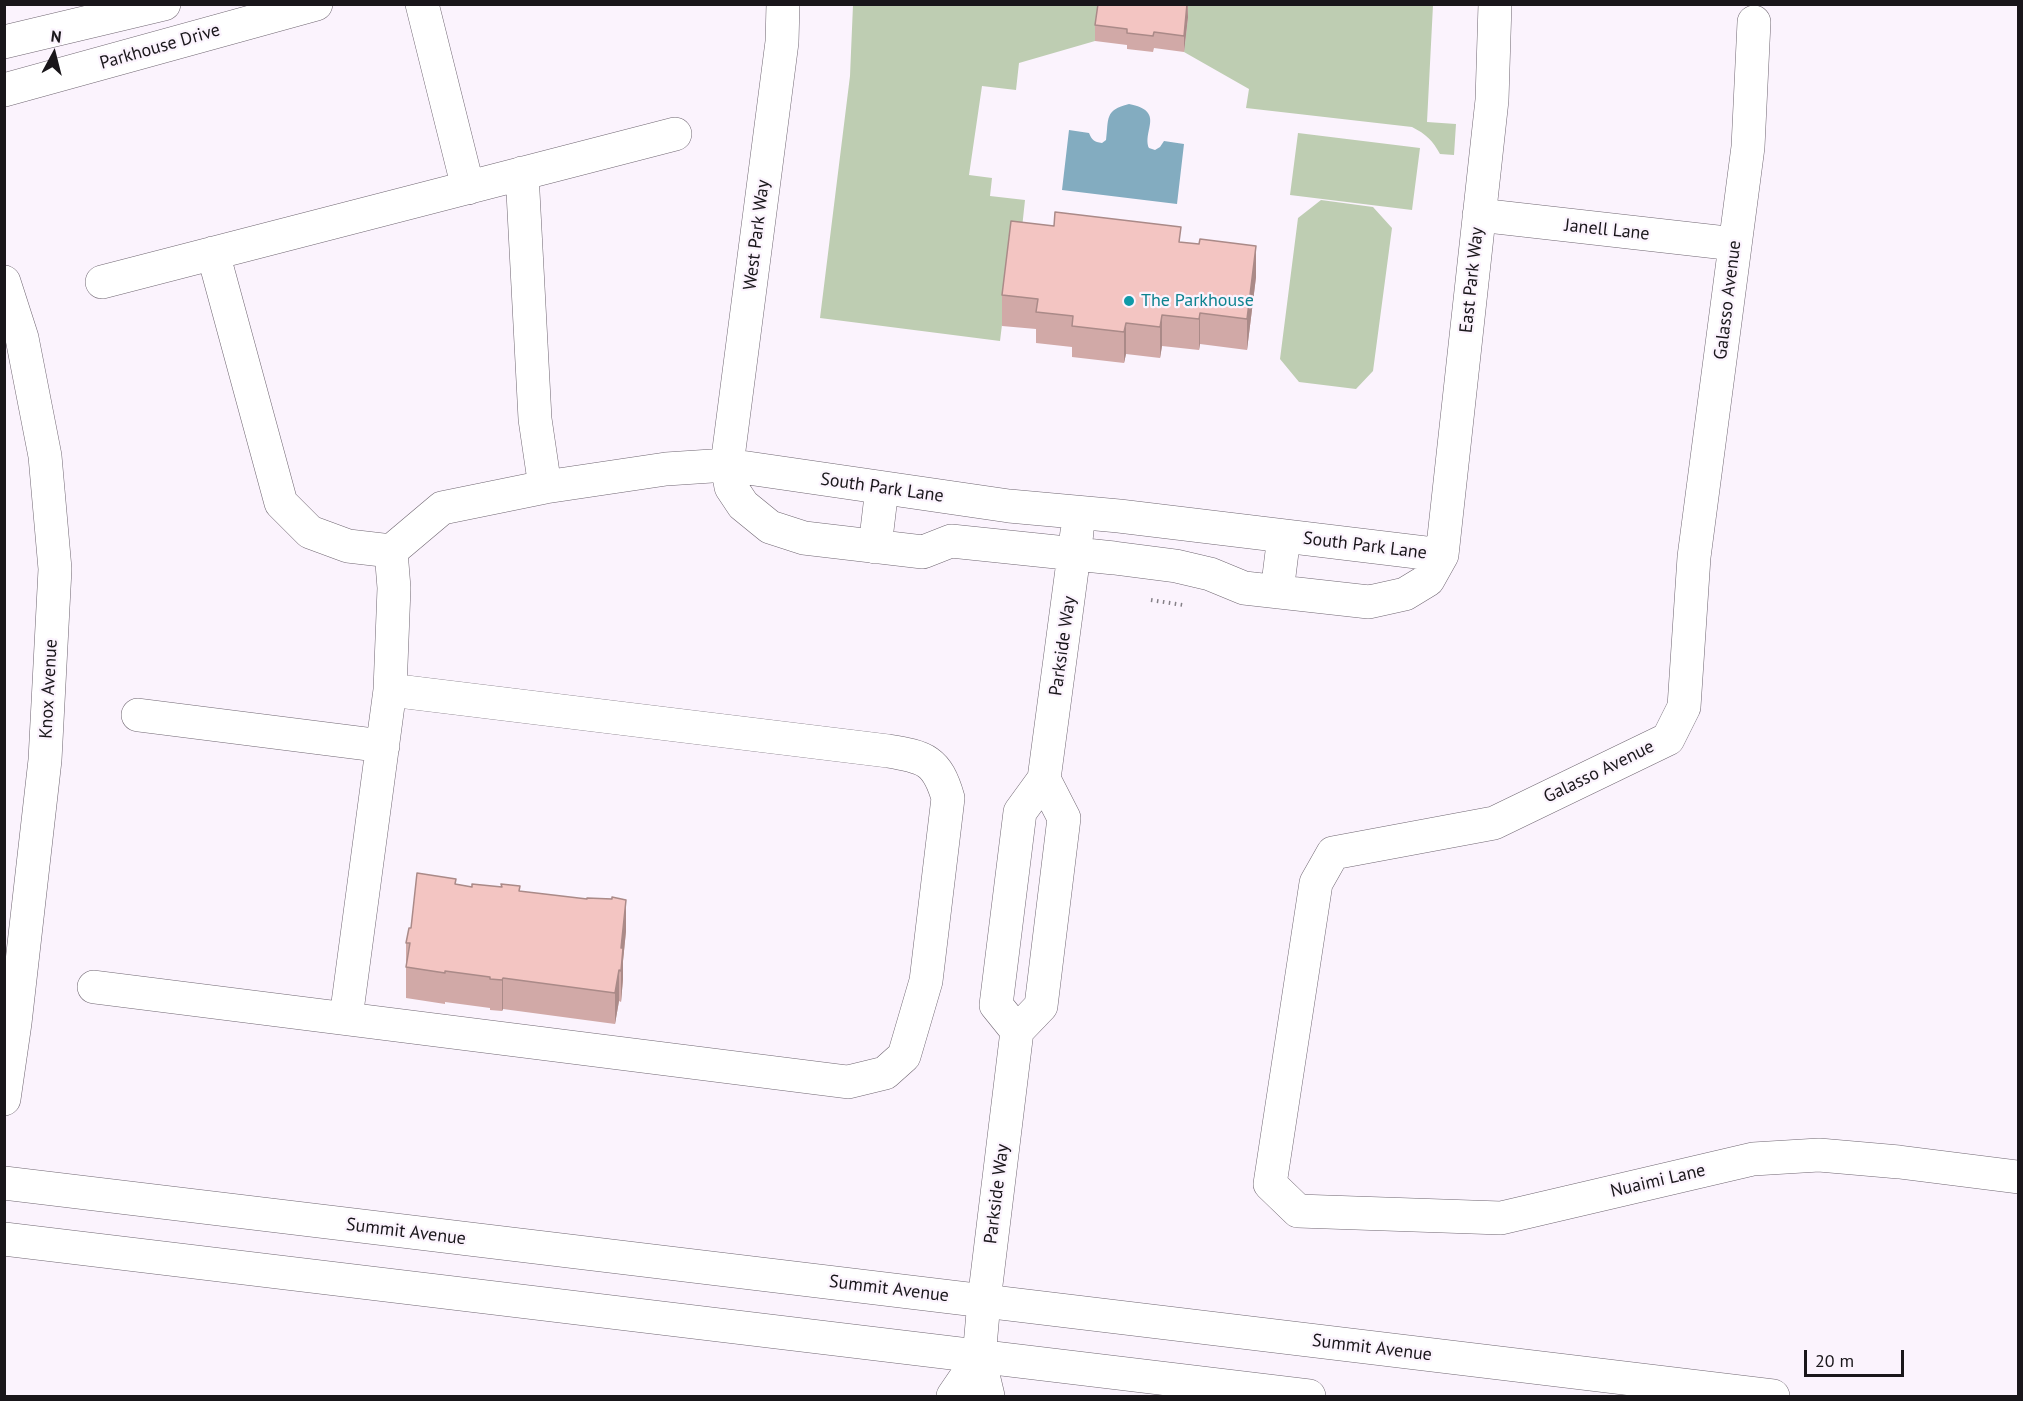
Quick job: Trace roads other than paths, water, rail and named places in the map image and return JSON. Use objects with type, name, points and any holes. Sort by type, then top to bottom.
[{"type":"street","points":[[4,42],[164,4]]},
{"type":"street","points":[[176,4],[186,41]]},
{"type":"street","name":"Parkhouse Drive","points":[[4,90],[316,4]]},
{"type":"street","points":[[422,4],[468,188]]},
{"type":"street","name":"West Park Way","points":[[727,465],[782,42],[783,4]]},
{"type":"street","name":"East Park Way","points":[[1442,555],[1492,99],[1495,4]]},
{"type":"street","points":[[105,19],[116,60]]},
{"type":"street","name":"Galasso Avenue","points":[[1298,1211],[1270,1184],[1316,883],[1333,853],[1494,823],[1668,739],[1684,707],[1694,557],[1748,147],[1754,22]]},
{"type":"street","points":[[102,282],[675,134]]},
{"type":"street","points":[[522,173],[535,419],[545,487]]},
{"type":"street","name":"Janell Lane","points":[[1479,215],[1735,244]]},
{"type":"street","points":[[213,254],[281,503],[310,532],[348,546],[391,551],[442,508],[545,487],[666,469],[727,465]]},
{"type":"street","name":"Knox Avenue","points":[[4,282],[22,338],[45,456],[55,569],[45,760],[4,1099]]},
{"type":"street","name":"South Park Lane","points":[[727,465],[882,488],[1009,506],[1079,512],[1442,555],[1428,580],[1404,594],[1369,602],[1244,588],[1210,574],[1176,566],[951,541],[923,552],[875,547],[804,538],[770,527],[743,505],[731,487],[727,465]]},
{"type":"street","points":[[875,547],[882,488]]},
{"type":"street","name":"Parkside Way","points":[[988,1396],[979,1358],[1017,1031],[996,1005],[1020,812],[1044,778],[1076,555],[1079,512]]},
{"type":"street","points":[[1277,592],[1284,536]]},
{"type":"street","points":[[346,1018],[390,690],[394,588],[391,551]]},
{"type":"street","points":[[94,987],[848,1082],[885,1073],[904,1056],[926,981],[948,798],[943,781],[935,767],[916,755],[390,690]]},
{"type":"street","points":[[138,714],[383,746]]},
{"type":"street","points":[[1017,1031],[1041,1006],[1064,818],[1044,778]]},
{"type":"street","name":"Nuaimi Lane","points":[[1298,1211],[1501,1218],[1753,1159],[1819,1155],[2019,1177]]},
{"type":"street","name":"Summit Avenue","points":[[4,1183],[1773,1396]]},
{"type":"street","points":[[4,1239],[1309,1396]]},
{"type":"street","name":"Parkside Way","points":[[953,1396],[979,1358]]},
{"type":"water","points":[[1129,104],[1147,111],[1150,117],[1149,148],[1155,150],[1164,141],[1184,144],[1177,204],[1062,190],[1069,130],[1089,133],[1094,140],[1102,143],[1106,140],[1109,116],[1115,109]]},
{"type":"place","name":"The Parkhouse","points":[[1129,301]]}]
